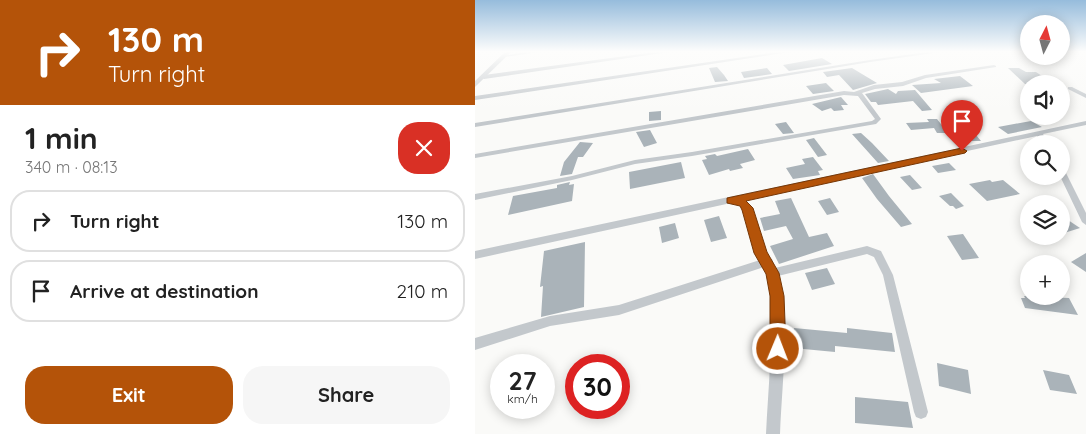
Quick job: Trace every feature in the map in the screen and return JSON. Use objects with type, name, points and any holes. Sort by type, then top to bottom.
[{"type":"street","points":[[475,85],[489,71]]},
{"type":"street","points":[[483,77],[525,71]]},
{"type":"street","points":[[475,98],[657,71]]},
{"type":"street","points":[[475,125],[810,71]]},
{"type":"street","points":[[475,156],[856,93],[875,87],[903,84],[925,77],[961,71]]},
{"type":"street","points":[[1070,88],[1086,96]]},
{"type":"street","points":[[475,197],[572,178],[635,162],[692,154],[877,121],[875,115],[856,93]]},
{"type":"street","points":[[475,255],[1086,122]]},
{"type":"street","points":[[1068,185],[1086,222]]},
{"type":"street","points":[[731,200],[748,208],[761,253],[770,268],[777,296],[778,332],[773,434]]},
{"type":"street","points":[[475,344],[550,321],[619,310],[770,268],[867,250],[877,254],[888,275],[921,412]]},
{"type":"building","points":[[710,71],[721,71],[728,81],[715,82]]},
{"type":"building","points":[[770,71],[772,74],[744,78],[741,72]]},
{"type":"building","points":[[857,71],[877,83],[853,90],[839,75],[827,77],[823,72]]},
{"type":"building","points":[[1011,71],[1025,71],[1036,72],[1040,75],[1020,75],[1020,79]]},
{"type":"building","points":[[960,76],[973,86],[921,93],[912,85],[941,83],[934,79]]},
{"type":"building","points":[[826,83],[834,91],[813,94],[806,86]]},
{"type":"building","points":[[888,89],[896,94],[898,91],[915,90],[932,110],[922,111],[913,101],[878,105],[876,102],[871,102],[865,94]]},
{"type":"building","points":[[841,97],[848,105],[841,105],[844,110],[834,111],[831,108],[822,111],[812,104]]},
{"type":"building","points":[[661,111],[661,120],[649,121],[649,112]]},
{"type":"building","points":[[927,119],[937,119],[948,133],[937,133],[934,128],[911,130],[906,123],[929,122]]},
{"type":"building","points":[[786,122],[794,133],[783,134],[775,124]]},
{"type":"building","points":[[1020,123],[1020,125],[1038,125],[1042,127],[1008,134],[998,127]]},
{"type":"building","points":[[961,129],[971,129],[981,141],[971,141]]},
{"type":"building","points":[[650,130],[657,143],[644,147],[636,132]]},
{"type":"building","points":[[861,133],[889,161],[878,163],[852,134]]},
{"type":"building","points":[[814,138],[827,155],[818,157],[806,140]]},
{"type":"building","points":[[580,142],[593,143],[583,157],[578,157],[572,174],[560,176],[564,162]]},
{"type":"building","points":[[748,149],[755,160],[740,164],[743,168],[730,171],[729,169],[709,175],[702,160],[707,159],[705,156],[715,154],[717,156]]},
{"type":"building","points":[[813,157],[823,170],[818,171],[820,175],[793,179],[786,168],[805,164],[802,159]]},
{"type":"building","points":[[681,162],[685,178],[630,189],[629,172]]},
{"type":"building","points":[[949,163],[956,170],[938,173],[932,166]]},
{"type":"building","points":[[873,174],[912,224],[901,227],[877,199],[862,178]]},
{"type":"building","points":[[910,175],[922,188],[912,190],[900,177]]},
{"type":"building","points":[[990,180],[992,182],[1003,180],[1020,194],[987,201],[969,184]]},
{"type":"building","points":[[570,182],[569,185],[574,184],[572,201],[508,215],[513,196],[557,188],[557,185]]},
{"type":"building","points":[[951,193],[964,206],[956,209],[939,196]]},
{"type":"building","points":[[791,198],[809,237],[827,233],[834,246],[779,264],[770,246],[793,239],[786,226],[764,231],[760,218],[780,214],[775,201]]},
{"type":"building","points":[[830,198],[839,212],[827,215],[818,201]]},
{"type":"building","points":[[719,216],[727,238],[711,242],[704,220]]},
{"type":"building","points":[[1070,221],[1080,228],[1070,231]]},
{"type":"building","points":[[675,223],[679,238],[662,243],[659,227]]},
{"type":"building","points":[[963,234],[979,258],[962,260],[947,236]]},
{"type":"building","points":[[585,242],[584,307],[541,317],[543,286],[540,287],[544,251]]},
{"type":"building","points":[[1086,253],[1086,272],[1071,262]]},
{"type":"building","points":[[827,268],[835,284],[812,290],[805,273]]},
{"type":"building","points":[[1070,300],[1078,315],[1025,308],[1024,305],[1070,305]]},
{"type":"building","points":[[794,328],[847,333],[847,328],[892,333],[895,352],[835,346],[835,352],[793,348]]},
{"type":"building","points":[[937,363],[968,370],[971,394],[939,386]]},
{"type":"building","points":[[1043,370],[1069,375],[1077,394],[1050,390]]},
{"type":"building","points":[[855,397],[908,402],[913,428],[855,423]]},
{"type":"route","points":[[778,349],[777,296],[773,273],[761,253],[748,208],[731,200],[884,166],[962,151]]}]
